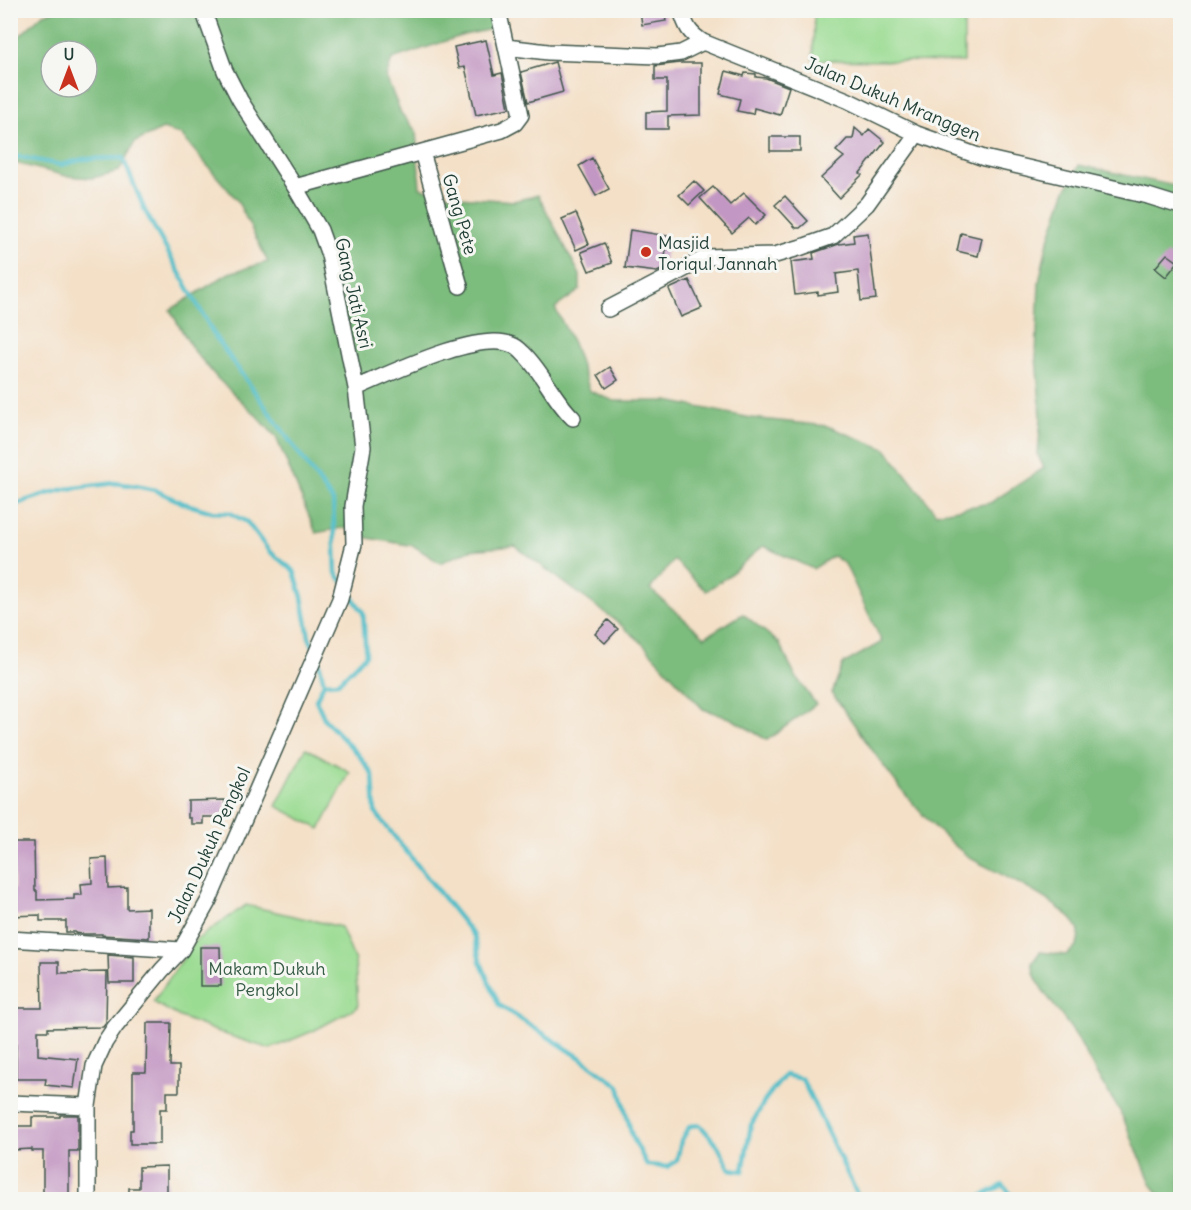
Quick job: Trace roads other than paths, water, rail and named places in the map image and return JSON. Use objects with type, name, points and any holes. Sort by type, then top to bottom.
[{"type":"street","name":"Gang Jati Asri","points":[[203,10],[225,71],[240,100],[296,187],[320,230],[329,255],[356,388],[363,447],[353,506],[354,544],[346,576]]},
{"type":"street","points":[[296,187],[502,130],[515,123],[521,115],[498,10]]},
{"type":"street","name":"Jalan Dukuh Mranggen","points":[[681,10],[686,26],[694,36],[704,42],[847,100],[917,134],[994,161],[1148,196],[1180,206]]},
{"type":"street","points":[[506,47],[548,52],[658,56],[681,53],[704,42]]},
{"type":"street","points":[[608,309],[707,257],[775,255],[833,236],[867,204],[917,134]]},
{"type":"street","name":"Gang Pete","points":[[422,152],[460,286]]},
{"type":"street","points":[[356,388],[449,350],[500,342],[512,345],[522,352],[538,370],[563,409],[573,418]]},
{"type":"street","name":"Jalan Dukuh Pengkol","points":[[88,1200],[88,1106],[94,1066],[105,1042],[128,1011],[181,950],[209,900],[340,599],[346,576]]},
{"type":"street","points":[[10,939],[181,950]]},
{"type":"street","points":[[10,1103],[88,1106]]},
{"type":"waterway","points":[[10,155],[61,165],[84,159],[123,158],[145,211],[216,338],[333,501],[336,573],[342,581]]},
{"type":"waterway","points":[[10,506],[66,489],[115,483],[155,490],[183,503],[212,512],[230,513],[247,522],[269,551],[294,571],[313,646]]},
{"type":"waterway","points":[[346,588],[363,612],[366,655],[339,682],[324,683],[316,700],[325,720],[358,754],[373,775],[375,812],[474,936],[480,961],[499,1005],[584,1060],[619,1086],[632,1136],[647,1165],[668,1167],[677,1160],[681,1141],[690,1126],[700,1125],[718,1146],[730,1169],[743,1171],[751,1125],[767,1097],[785,1075],[802,1079],[860,1200]]},
{"type":"waterway","points":[[319,662],[324,683]]},
{"type":"waterway","points":[[974,1200],[1003,1185],[1016,1200]]},
{"type":"place","name":"Masjid Toriqul Jannah","points":[[646,252]]},
{"type":"park label","name":"Makam Dukuh Pengkol","points":[[267,978]]}]
